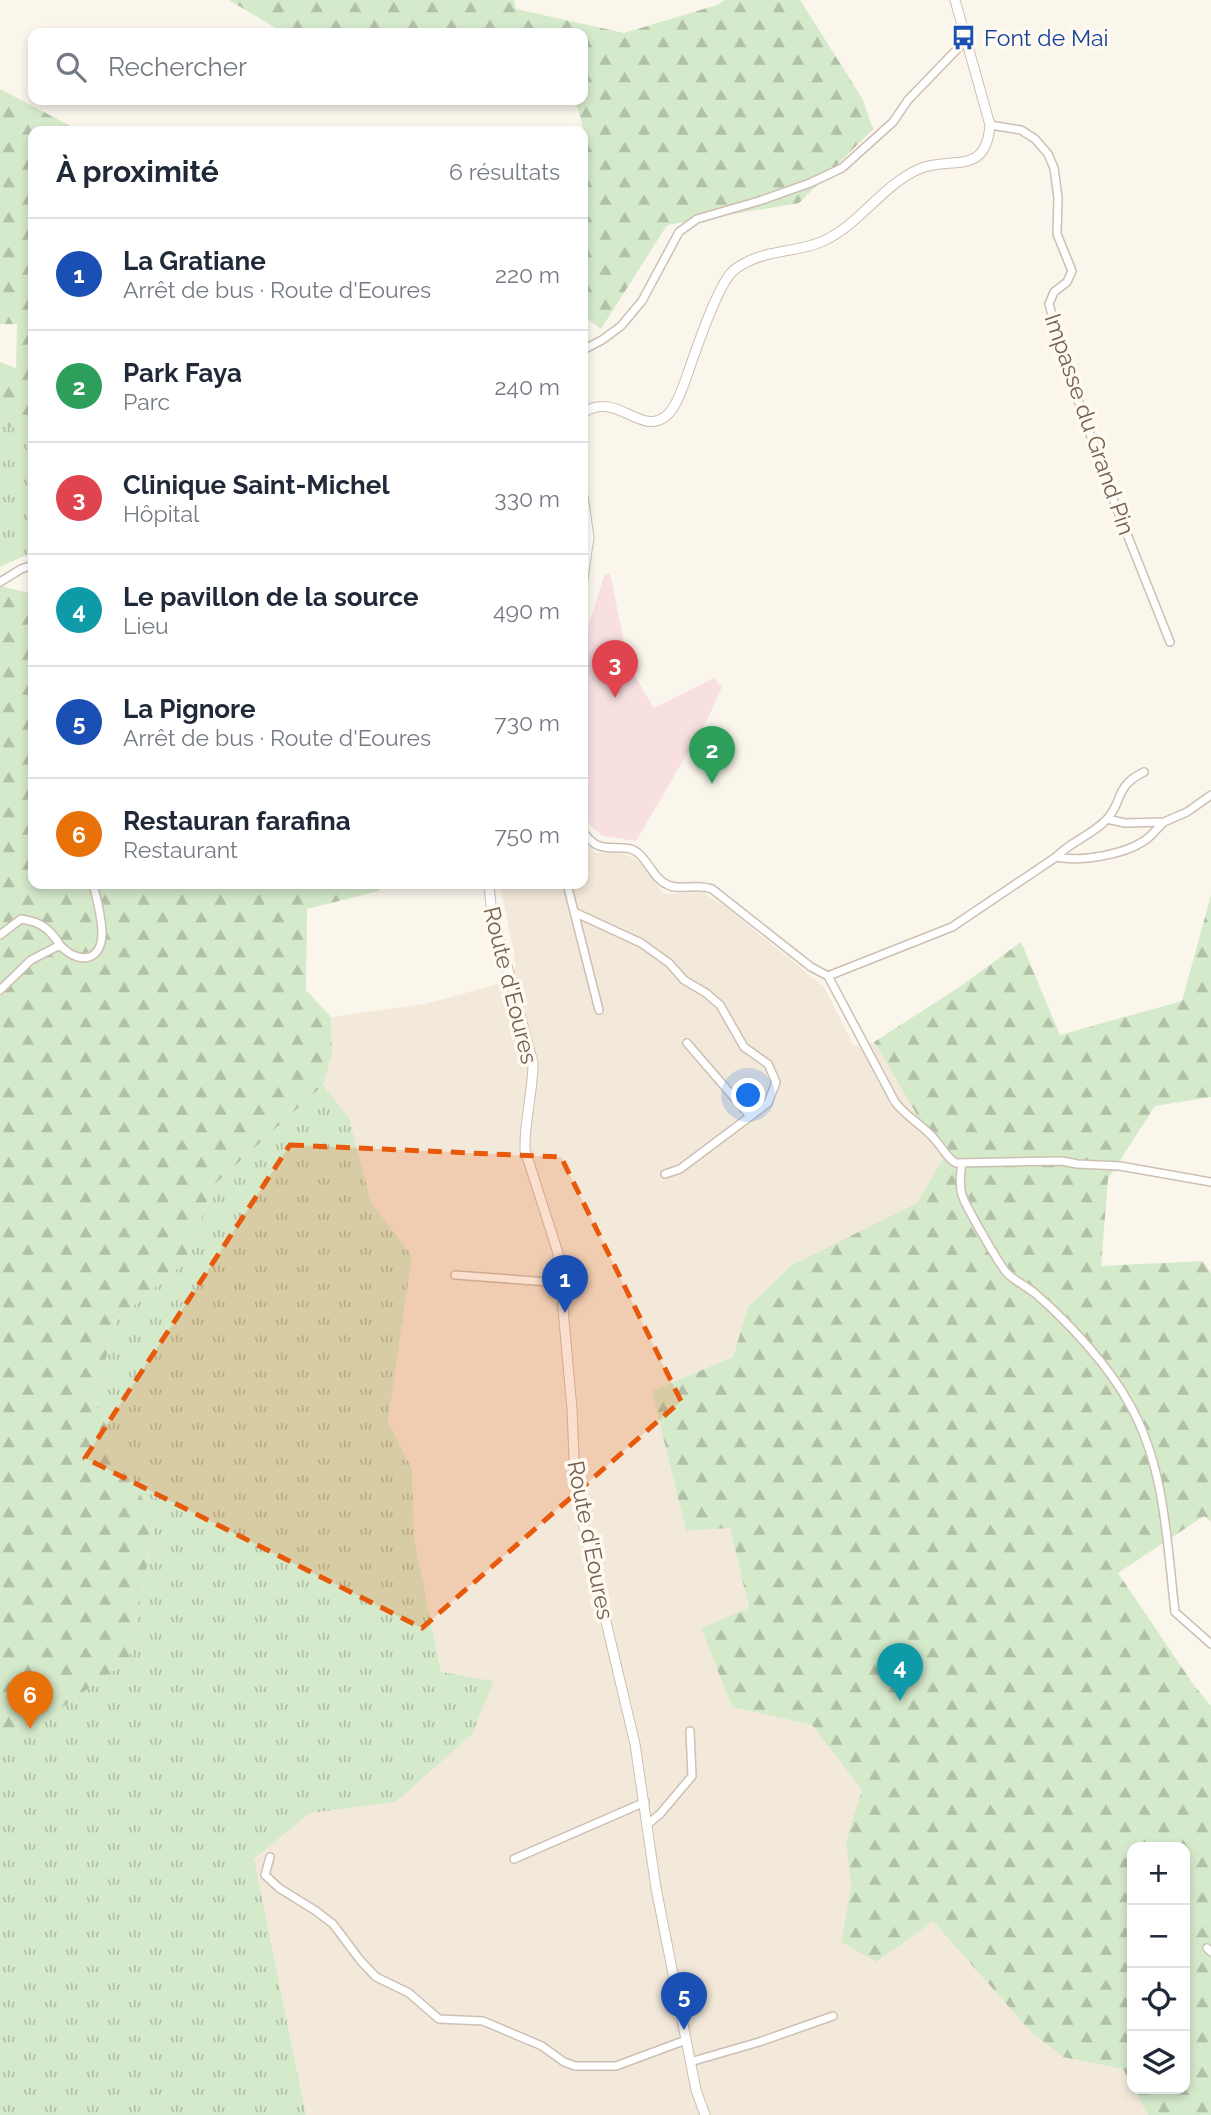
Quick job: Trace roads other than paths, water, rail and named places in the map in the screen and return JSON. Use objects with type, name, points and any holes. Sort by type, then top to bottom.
[{"type":"street","points":[[588,411],[601,405],[613,407],[643,420],[654,422],[666,417],[680,394],[731,272],[762,256],[807,247],[825,240],[903,177],[922,167],[973,159],[984,149],[990,125],[956,2]]},
{"type":"street","points":[[588,347],[621,326],[642,301],[679,232],[697,219],[785,192],[842,168],[893,122],[908,100],[965,41]]},
{"type":"street","name":"Impasse du Grand Pin","points":[[990,125],[1021,130],[1035,139],[1048,154],[1055,168],[1059,212],[1057,234],[1072,271],[1067,282],[1054,292],[1049,304],[1068,372],[1115,504],[1171,642]]},
{"type":"street","points":[[0,582],[28,567]]},
{"type":"street","points":[[828,976],[952,927],[1107,819],[1128,781],[1144,772]]},
{"type":"street","points":[[1056,857],[1074,860],[1125,849],[1144,841],[1164,822],[1187,812],[1211,795]]},
{"type":"street","points":[[1107,819],[1125,823],[1164,822]]},
{"type":"street","points":[[588,837],[596,844],[611,848],[630,848],[638,853],[667,885],[701,885],[712,889],[811,967],[828,976],[895,1102],[929,1132],[950,1159],[962,1163],[1062,1161],[1131,1168],[1211,1182]]},
{"type":"street","points":[[0,935],[21,919],[34,921],[44,925],[75,957],[83,959],[93,955],[102,934],[94,889]]},
{"type":"street","name":"Route d'Eoures","points":[[489,889],[491,906],[533,1063],[525,1150],[558,1253],[572,1409],[575,1482],[635,1744],[656,1888],[696,2090],[705,2115]]},
{"type":"street","points":[[568,889],[599,1010]]},
{"type":"street","points":[[574,912],[641,943],[669,963],[684,980],[706,993],[720,1005],[744,1047],[768,1064],[776,1082],[768,1103],[680,1169],[665,1174]]},
{"type":"street","points":[[0,990],[30,960],[61,944]]},
{"type":"street","points":[[687,1043],[750,1116]]},
{"type":"street","points":[[962,1163],[960,1178],[963,1197],[1005,1271],[1038,1296],[1097,1357],[1130,1404],[1152,1456],[1161,1496],[1175,1612],[1211,1644]]},
{"type":"street","points":[[455,1275],[562,1283]]},
{"type":"street","points":[[648,1824],[692,1776],[690,1731]]},
{"type":"street","points":[[514,1859],[645,1802]]},
{"type":"street","points":[[270,1857],[265,1875],[279,1888],[316,1910],[333,1924],[360,1961],[376,1977],[409,1993],[439,2019],[482,2021],[542,2046],[564,2062],[575,2066],[616,2066],[686,2040]]},
{"type":"street","points":[[690,2062],[759,2042],[833,2015]]},
{"type":"place","name":"Font de Mai","points":[[964,37]]},
{"type":"place","name":"Clinique Saint-Michel","points":[[615,698]]},
{"type":"place","name":"Park Faya","points":[[712,784]]},
{"type":"place","name":"La Gratiane","points":[[565,1313]]},
{"type":"place","name":"Le pavillon de la source","points":[[900,1701]]},
{"type":"place","name":"Restauran farafina","points":[[30,1729]]},
{"type":"place","name":"La Pignore","points":[[684,2030]]}]
